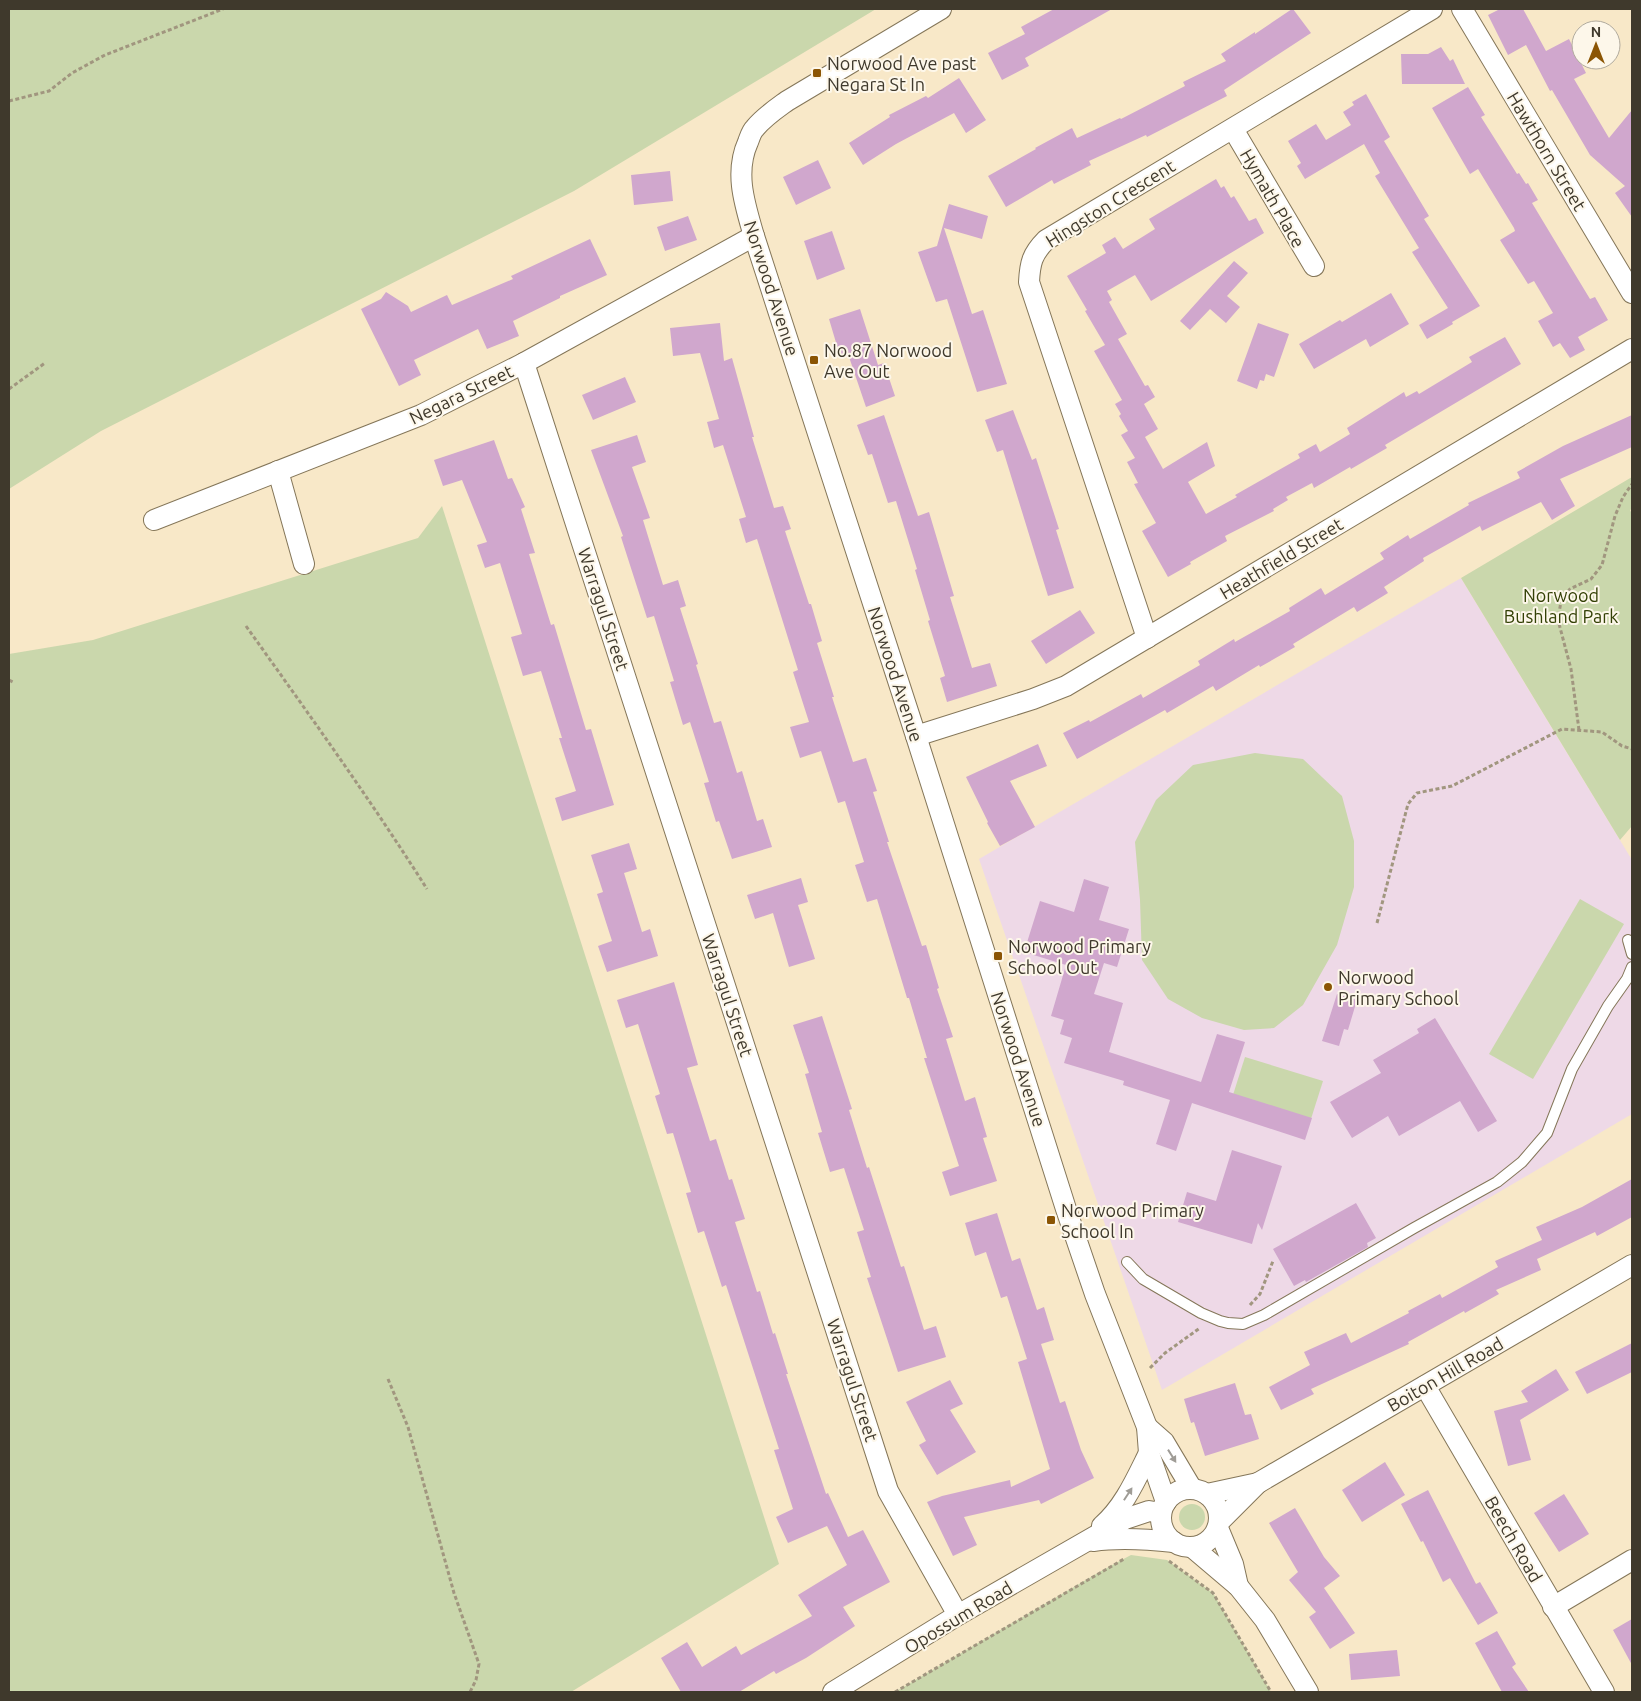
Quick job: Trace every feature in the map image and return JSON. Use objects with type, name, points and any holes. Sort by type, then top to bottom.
[{"type":"street","name":"Norwood Avenue","points":[[941,9],[787,101],[768,115],[753,130],[744,149],[741,172],[743,196],[754,236],[916,736],[1069,1218],[1095,1294],[1147,1426],[1149,1453],[1164,1508]]},
{"type":"street","name":"Hingston Crescent","points":[[1147,638],[1029,282],[1030,267],[1035,251],[1046,240],[1432,9]]},
{"type":"street","name":"Hawthorn Street","points":[[1462,9],[1632,293]]},
{"type":"street","name":"Hymath Place","points":[[1233,129],[1314,266]]},
{"type":"street","name":"Negara Street","points":[[154,520],[420,415],[524,363],[754,236]]},
{"type":"street","name":"Heathfield Street","points":[[916,736],[1033,699],[1058,689],[1632,349]]},
{"type":"street","name":"Warragul Street","points":[[524,363],[888,1491],[958,1615]]},
{"type":"street","points":[[278,471],[304,564]]},
{"type":"street","name":"Boiton Hill Road","points":[[1219,1525],[1258,1483],[1632,1265]]},
{"type":"street","name":"Beech Road","points":[[1425,1386],[1604,1692]]},
{"type":"street","name":"Norwood Avenue","points":[[1147,1426],[1164,1442],[1200,1492]]},
{"type":"street","points":[[1084,1543],[1110,1519],[1130,1491],[1149,1453]]},
{"type":"street","name":"Boiton Hill Road","points":[[1200,1492],[1258,1483]]},
{"type":"street","points":[[1238,1586],[1233,1564],[1219,1525],[1217,1507],[1200,1492],[1177,1492],[1164,1508],[1163,1529],[1167,1536],[1178,1550],[1238,1586],[1265,1620],[1308,1692]]},
{"type":"street","name":"Opossum Road","points":[[833,1692],[958,1615],[1125,1519],[1164,1508]]},
{"type":"street","points":[[1178,1550],[1208,1542],[1214,1536],[1219,1525]]},
{"type":"street","name":"Opossum Road","points":[[1084,1543],[1110,1539],[1143,1539],[1178,1550]]},
{"type":"street","points":[[1553,1606],[1632,1560]]},
{"type":"lane","points":[[1628,940],[1632,954]]},
{"type":"lane","points":[[1127,1262],[1143,1279],[1201,1313],[1228,1324],[1243,1324],[1264,1315],[1497,1182],[1522,1162],[1547,1133],[1572,1069],[1608,1006],[1627,979],[1632,967]]},
{"type":"path","points":[[9,101],[50,91],[72,74],[105,54],[223,9]]},
{"type":"path","points":[[9,390],[45,363]]},
{"type":"path","points":[[1579,730],[1571,669],[1558,620],[1561,601],[1570,589],[1591,579],[1602,565],[1615,516],[1623,497],[1632,484]]},
{"type":"path","points":[[246,626],[399,844],[427,889]]},
{"type":"path","points":[[9,680],[13,682]]},
{"type":"path","points":[[1377,923],[1408,804],[1417,793],[1452,786],[1562,729],[1602,732],[1622,746],[1632,749]]},
{"type":"path","points":[[388,1379],[408,1428],[454,1593],[479,1664],[476,1680],[470,1692]]},
{"type":"path","points":[[1178,1550],[1213,1593],[1271,1692]]},
{"type":"path","points":[[895,1692],[1103,1570],[1131,1556]]},
{"type":"shaded area","name":"Norwood Primary School","points":[[1461,578],[1632,860],[1632,1114],[1162,1390],[979,859]]},
{"type":"green space","points":[[9,9],[876,9],[574,191],[101,431],[9,489]]},
{"type":"green space","name":"Norwood Bushland Park","points":[[1632,477],[1632,509],[1630,510],[1632,514],[1632,826],[1620,840],[1461,578]]},
{"type":"green space","points":[[442,506],[779,1564],[571,1692],[9,1692],[9,654],[93,640],[418,538]]},
{"type":"green space","points":[[1255,753],[1303,759],[1342,796],[1354,841],[1354,887],[1337,945],[1303,1005],[1274,1028],[1244,1030],[1202,1018],[1168,999],[1142,960],[1140,900],[1135,842],[1156,800],[1193,765]]},
{"type":"green space","points":[[1580,899],[1624,924],[1533,1079],[1489,1054]]},
{"type":"green space","points":[[1245,1057],[1323,1081],[1310,1122],[1232,1098]]},
{"type":"green space","points":[[1192,1504],[1201,1508],[1205,1517],[1201,1526],[1192,1530],[1183,1526],[1179,1517],[1183,1508]]},
{"type":"green space","points":[[1131,1555],[1167,1560],[1213,1593],[1271,1692],[895,1692],[1103,1570]]},
{"type":"building","points":[[1054,9],[1112,9],[1025,58],[1029,66],[1002,80],[988,53],[1025,34],[1021,27]]},
{"type":"building","points":[[1292,9],[1311,33],[1224,90],[1227,96],[1147,137],[1146,135],[1089,161],[1091,165],[1054,184],[1052,180],[1006,207],[988,176],[1072,128],[1077,138],[1121,119],[1185,86],[1183,82],[1226,61],[1221,54]]},
{"type":"building","points":[[1500,9],[1523,9],[1546,51],[1569,39],[1571,43],[1571,70],[1584,70],[1586,73],[1574,79],[1609,138],[1632,110],[1632,217],[1615,193],[1625,186],[1590,155],[1552,90],[1550,91],[1526,45],[1508,55],[1488,15]]},
{"type":"building","points":[[1441,47],[1450,61],[1453,59],[1465,84],[1402,84],[1401,54],[1428,54]]},
{"type":"building","points":[[959,78],[986,120],[966,133],[954,113],[896,144],[863,165],[849,143],[890,117],[889,115],[926,96],[928,98]]},
{"type":"building","points":[[1468,87],[1485,115],[1481,117],[1517,174],[1519,173],[1526,184],[1528,183],[1538,200],[1532,203],[1590,299],[1595,297],[1608,320],[1578,337],[1585,350],[1570,358],[1560,343],[1553,347],[1538,321],[1553,313],[1534,281],[1528,284],[1500,240],[1515,231],[1514,228],[1478,169],[1470,174],[1432,108]]},
{"type":"building","points":[[1366,94],[1390,137],[1384,141],[1429,216],[1424,219],[1480,306],[1427,339],[1419,325],[1448,308],[1412,252],[1419,248],[1375,176],[1380,173],[1364,144],[1305,179],[1297,166],[1301,163],[1288,141],[1316,124],[1326,140],[1351,125],[1343,112],[1354,105],[1352,102]]},
{"type":"building","points":[[818,160],[831,188],[796,205],[783,177]]},
{"type":"building","points":[[670,171],[673,201],[634,205],[631,175]]},
{"type":"building","points":[[1216,179],[1221,188],[1224,186],[1231,198],[1234,196],[1249,221],[1256,218],[1264,233],[1151,301],[1135,275],[1107,291],[1112,300],[1109,302],[1127,334],[1118,339],[1145,386],[1148,385],[1155,397],[1144,404],[1158,429],[1145,437],[1163,469],[1207,442],[1215,466],[1188,482],[1206,514],[1300,458],[1298,454],[1316,444],[1320,452],[1350,434],[1347,428],[1404,392],[1406,397],[1417,391],[1419,394],[1472,362],[1469,357],[1505,337],[1521,364],[1385,445],[1387,448],[1351,469],[1350,467],[1314,488],[1312,483],[1286,497],[1288,500],[1273,509],[1274,511],[1225,536],[1227,541],[1168,577],[1142,531],[1156,523],[1134,484],[1138,483],[1127,462],[1135,458],[1121,435],[1128,431],[1119,416],[1121,414],[1115,404],[1122,400],[1094,351],[1105,345],[1067,276],[1106,253],[1102,245],[1115,237],[1123,249],[1155,229],[1149,219]]},
{"type":"building","points":[[949,204],[988,216],[982,239],[944,228],[972,314],[983,310],[1007,384],[977,392],[947,299],[936,302],[918,252],[937,246]]},
{"type":"building","points":[[688,216],[697,240],[665,251],[657,227]]},
{"type":"building","points":[[832,231],[845,269],[817,280],[804,241]]},
{"type":"building","points":[[590,239],[607,275],[560,296],[560,298],[513,321],[519,336],[487,349],[478,329],[414,360],[421,375],[399,386],[361,309],[381,299],[386,292],[408,306],[411,312],[447,295],[452,305],[513,279],[511,276]]},
{"type":"building","points":[[1234,261],[1248,273],[1227,296],[1240,307],[1226,323],[1210,309],[1190,330],[1180,321]]},
{"type":"building","points":[[1391,293],[1409,324],[1370,347],[1366,339],[1314,369],[1299,344],[1340,320],[1342,322]]},
{"type":"building","points":[[860,309],[878,365],[884,363],[895,396],[866,407],[848,354],[840,356],[829,319]]},
{"type":"building","points":[[720,323],[724,361],[732,358],[754,437],[752,437],[774,508],[783,506],[791,529],[785,531],[822,641],[817,643],[853,762],[866,758],[877,791],[873,792],[889,842],[887,842],[922,946],[926,945],[939,988],[937,989],[953,1037],[946,1039],[965,1101],[975,1097],[987,1137],[983,1138],[997,1181],[950,1196],[942,1172],[959,1166],[924,1058],[927,1058],[877,899],[867,902],[855,865],[864,862],[845,801],[838,803],[821,751],[800,758],[790,727],[809,722],[793,672],[798,670],[757,539],[746,543],[739,519],[746,517],[723,445],[714,448],[707,422],[719,419],[700,353],[673,356],[670,328]]},
{"type":"building","points":[[1258,323],[1289,334],[1274,377],[1266,374],[1264,381],[1260,380],[1257,389],[1237,381]]},
{"type":"building","points":[[625,377],[636,402],[593,420],[582,395]]},
{"type":"building","points":[[1013,410],[1032,460],[1036,458],[1059,529],[1056,530],[1074,588],[1048,596],[1003,450],[997,452],[985,420]]},
{"type":"building","points":[[884,415],[918,516],[929,512],[954,596],[950,597],[972,668],[990,663],[997,686],[947,702],[940,678],[945,676],[928,621],[930,620],[915,570],[917,569],[896,501],[888,503],[872,454],[868,455],[857,425]]},
{"type":"building","points":[[1632,415],[1632,447],[1560,479],[1575,506],[1552,520],[1541,502],[1482,531],[1480,526],[1423,558],[1424,561],[1384,587],[1388,593],[1357,612],[1354,607],[1293,644],[1295,647],[1260,667],[1259,665],[1216,691],[1213,686],[1167,713],[1165,710],[1077,759],[1063,733],[1089,720],[1090,722],[1141,694],[1143,698],[1200,665],[1198,661],[1234,639],[1235,642],[1290,611],[1289,608],[1321,588],[1325,595],[1384,559],[1380,553],[1408,535],[1410,539],[1469,505],[1468,503],[1520,478],[1517,472],[1563,446]]},
{"type":"building","points":[[637,435],[646,462],[632,467],[650,518],[643,520],[663,585],[678,580],[686,606],[680,608],[714,723],[721,721],[737,773],[742,771],[757,821],[763,819],[772,847],[732,859],[719,821],[716,822],[704,783],[709,782],[690,722],[683,725],[670,682],[674,681],[654,616],[647,618],[621,537],[623,536],[591,450]]},
{"type":"building","points":[[494,440],[508,479],[512,478],[525,507],[521,509],[535,553],[529,554],[551,625],[554,624],[586,730],[591,729],[614,805],[562,821],[555,798],[576,791],[541,671],[523,676],[511,637],[522,634],[500,563],[485,568],[477,545],[487,542],[462,480],[443,486],[434,460]]},
{"type":"building","points":[[1080,610],[1095,633],[1046,664],[1031,641]]},
{"type":"building","points":[[1038,744],[1047,766],[1010,781],[1035,827],[1000,846],[966,777]]},
{"type":"building","points":[[629,843],[637,869],[624,873],[642,932],[650,929],[658,956],[607,972],[598,946],[612,941],[597,894],[603,892],[591,855]]},
{"type":"building","points":[[801,878],[808,902],[798,905],[815,959],[789,967],[773,913],[755,919],[747,895]]},
{"type":"building","points":[[1084,879],[1109,887],[1099,920],[1129,929],[1117,967],[1104,963],[1094,994],[1123,1003],[1109,1052],[1201,1082],[1217,1034],[1245,1042],[1229,1092],[1312,1118],[1305,1140],[1192,1103],[1176,1151],[1156,1144],[1170,1100],[1123,1085],[1124,1081],[1064,1063],[1072,1038],[1060,1034],[1064,1020],[1051,1016],[1066,965],[1024,952],[1040,901],[1074,912]]},
{"type":"building","points":[[674,982],[698,1065],[687,1068],[710,1141],[716,1139],[729,1180],[732,1179],[745,1219],[735,1222],[757,1292],[760,1291],[773,1334],[775,1333],[788,1374],[786,1374],[826,1494],[828,1493],[848,1537],[863,1530],[890,1582],[843,1607],[855,1626],[806,1658],[776,1674],[774,1671],[739,1692],[681,1692],[661,1658],[687,1642],[702,1667],[736,1646],[741,1655],[812,1616],[798,1595],[847,1565],[827,1526],[788,1543],[776,1517],[793,1509],[774,1450],[779,1449],[726,1285],[722,1287],[704,1231],[698,1233],[686,1193],[691,1192],[673,1133],[667,1134],[655,1096],[660,1094],[638,1024],[626,1028],[617,1000]]},
{"type":"building","points":[[1337,994],[1357,1000],[1348,1030],[1344,1029],[1339,1046],[1322,1041]]},
{"type":"building","points":[[822,1016],[852,1109],[849,1110],[867,1168],[869,1167],[901,1267],[904,1266],[924,1330],[936,1326],[946,1357],[898,1372],[867,1278],[871,1277],[857,1232],[864,1230],[844,1168],[830,1172],[818,1133],[822,1132],[805,1074],[809,1073],[793,1025]]},
{"type":"building","points":[[1435,1018],[1497,1121],[1478,1132],[1460,1101],[1399,1136],[1388,1116],[1352,1138],[1330,1102],[1381,1073],[1373,1060],[1419,1033],[1417,1029]]},
{"type":"building","points":[[1232,1150],[1282,1166],[1262,1230],[1258,1223],[1252,1244],[1178,1222],[1187,1192],[1216,1201]]},
{"type":"building","points":[[1632,1179],[1632,1217],[1597,1236],[1595,1232],[1537,1259],[1541,1270],[1496,1290],[1499,1294],[1408,1342],[1409,1344],[1311,1389],[1314,1394],[1281,1410],[1269,1387],[1310,1365],[1304,1352],[1346,1333],[1351,1343],[1409,1313],[1408,1311],[1440,1294],[1442,1298],[1498,1267],[1495,1261],[1542,1240],[1536,1227],[1582,1207]]},
{"type":"building","points":[[1356,1203],[1376,1238],[1367,1243],[1368,1247],[1306,1282],[1305,1280],[1294,1286],[1273,1249]]},
{"type":"building","points":[[997,1213],[1012,1261],[1020,1258],[1037,1310],[1044,1307],[1054,1340],[1041,1344],[1060,1403],[1065,1401],[1081,1450],[1094,1478],[1041,1504],[1039,1500],[964,1517],[977,1545],[953,1556],[927,1502],[942,1496],[1010,1480],[1011,1487],[1050,1469],[1018,1362],[1027,1359],[1007,1296],[1001,1298],[986,1252],[975,1256],[965,1223]]},
{"type":"building","points":[[1632,1343],[1632,1372],[1587,1394],[1575,1372]]},
{"type":"building","points":[[1556,1369],[1569,1390],[1520,1420],[1531,1460],[1508,1466],[1494,1411],[1528,1402],[1521,1391]]},
{"type":"building","points":[[950,1380],[963,1404],[950,1410],[976,1452],[937,1475],[919,1445],[926,1441],[906,1402]]},
{"type":"building","points":[[1235,1383],[1245,1415],[1251,1414],[1259,1439],[1205,1456],[1194,1422],[1191,1423],[1184,1399]]},
{"type":"building","points":[[1385,1462],[1405,1495],[1362,1522],[1342,1490]]},
{"type":"building","points":[[1428,1490],[1476,1584],[1480,1582],[1498,1613],[1478,1625],[1450,1578],[1443,1582],[1423,1541],[1421,1542],[1401,1504]]},
{"type":"building","points":[[1564,1494],[1589,1534],[1559,1552],[1534,1513]]},
{"type":"building","points":[[1295,1508],[1324,1557],[1340,1576],[1324,1588],[1355,1633],[1330,1649],[1309,1617],[1316,1612],[1289,1580],[1298,1572],[1269,1523]]},
{"type":"building","points":[[1632,1619],[1632,1665],[1613,1630]]},
{"type":"building","points":[[1497,1631],[1516,1664],[1512,1667],[1529,1692],[1502,1692],[1475,1643]]},
{"type":"building","points":[[1397,1650],[1400,1676],[1351,1680],[1349,1654]]},
{"type":"place","name":"Norwood Ave past Negara St In","points":[[817,73]]},
{"type":"place","name":"No.87 Norwood Ave Out","points":[[814,360]]},
{"type":"place","name":"Norwood Primary School Out","points":[[998,956]]},
{"type":"place","name":"Norwood Primary School","points":[[1328,987]]},
{"type":"place","name":"Norwood Primary School In","points":[[1051,1220]]}]
